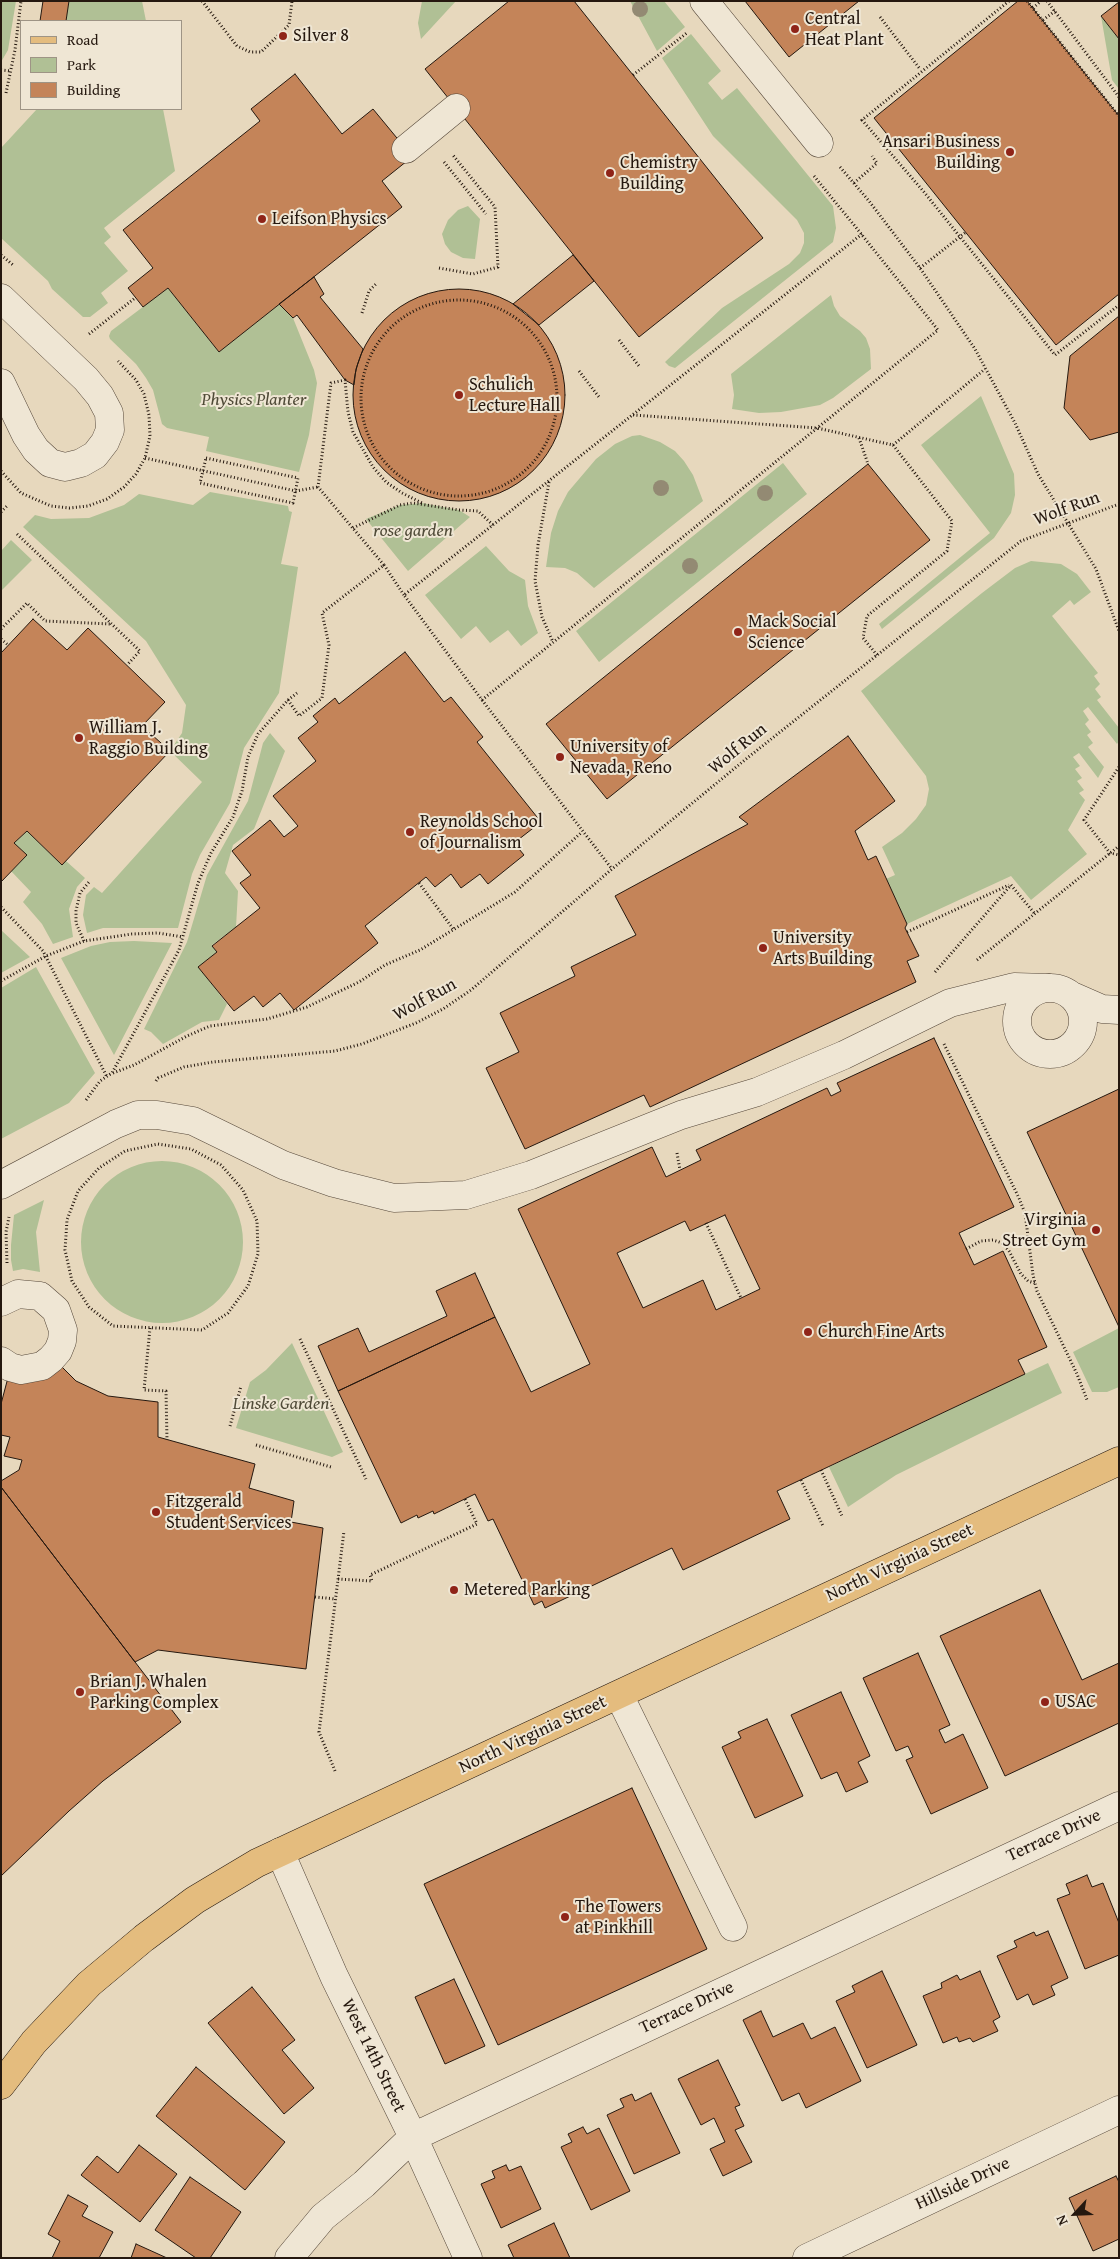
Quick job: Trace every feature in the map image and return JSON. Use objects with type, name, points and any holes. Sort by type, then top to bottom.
[{"type":"main road","name":"North Virginia Street","points":[[1,2085],[34,2042],[88,1984],[144,1938],[195,1900],[257,1863],[1119,1461]]},
{"type":"street","points":[[704,1],[819,143]]},
{"type":"street","points":[[420,138],[456,108]]},
{"type":"street","points":[[1,298],[86,378],[100,396],[109,413],[110,430],[105,442],[95,455],[81,463],[65,467],[50,463],[36,450],[26,436],[1,383]]},
{"type":"street","points":[[1,1185],[94,1134],[138,1115],[157,1115],[193,1121],[284,1165],[334,1184],[394,1198],[466,1195],[531,1175],[681,1115],[758,1092],[844,1055],[950,1003],[1014,987],[1059,991],[1102,1008],[1119,1010]]},
{"type":"street","points":[[1073,1045],[1083,1025],[1082,1013],[1077,1003],[1059,991],[1030,995],[1018,1011],[1018,1032],[1023,1042],[1042,1054],[1054,1054],[1064,1051],[1119,1020]]},
{"type":"street","points":[[1,1361],[10,1367],[21,1370],[42,1366],[51,1359],[62,1341],[61,1319],[49,1302],[40,1296],[10,1298]]},
{"type":"street","points":[[619,1695],[733,1927]]},
{"type":"street","name":"Terrace Drive","points":[[289,2258],[323,2217],[364,2184],[413,2136],[1119,1806]]},
{"type":"street","name":"West 14th Street","points":[[280,1852],[334,1976],[413,2136],[468,2258]]},
{"type":"street","name":"Hillside Drive","points":[[807,2258],[1119,2110]]},
{"type":"path","points":[[6,93],[12,71],[21,1]]},
{"type":"path","points":[[202,1],[237,46],[250,52],[262,52],[289,25],[292,1]]},
{"type":"path","points":[[1009,1],[862,120],[959,236],[1055,356],[1119,305]]},
{"type":"path","points":[[1027,1],[1119,116]]},
{"type":"path","points":[[1033,8],[1041,1]]},
{"type":"path","points":[[1047,1],[1119,97]]},
{"type":"path","points":[[1043,20],[1054,11]]},
{"type":"path","points":[[880,17],[920,68]]},
{"type":"path","points":[[1,70],[12,71]]},
{"type":"path","points":[[420,138],[486,214]]},
{"type":"path","points":[[420,138],[495,206],[498,267],[473,274],[439,268]]},
{"type":"path","points":[[819,143],[854,183],[920,268],[944,301],[986,369],[1015,423],[1038,474],[1096,569],[1119,631]]},
{"type":"path","points":[[854,183],[877,163],[872,156]]},
{"type":"path","points":[[920,268],[966,232]]},
{"type":"path","points":[[404,596],[862,234]]},
{"type":"path","points":[[362,314],[369,291],[376,284]]},
{"type":"path","points":[[89,334],[135,298]]},
{"type":"path","points":[[460,299],[485,302],[509,313],[530,329],[545,350],[555,374],[558,400],[554,425],[544,449],[528,469],[507,485],[484,494],[466,496],[432,493],[408,483],[388,467],[372,446],[363,422],[360,396],[364,371],[374,347],[385,331],[402,315],[434,302],[460,299]]},
{"type":"path","points":[[482,700],[938,330]]},
{"type":"path","points":[[619,340],[638,366]]},
{"type":"path","points":[[893,445],[986,369]]},
{"type":"path","points":[[579,371],[599,397]]},
{"type":"path","points":[[493,525],[478,511],[444,508],[422,503],[386,482],[361,449],[353,432],[348,412],[345,380],[331,383],[318,487],[384,565],[404,596],[612,869]]},
{"type":"path","points":[[633,415],[817,428],[893,445],[952,521],[948,551],[867,616],[863,638],[877,655]]},
{"type":"path","points":[[859,438],[868,464]]},
{"type":"path","points":[[145,458],[296,490],[318,487]]},
{"type":"path","points":[[206,458],[298,478],[296,490],[293,503],[200,483],[206,458]]},
{"type":"path","points":[[549,481],[538,545],[535,581],[542,617],[553,642]]},
{"type":"path","points":[[353,528],[400,506],[422,503]]},
{"type":"path","name":"Wolf Run","points":[[138,1115],[158,1078],[184,1067],[213,1062],[335,1051],[387,1036],[444,1009],[471,990],[612,869],[1020,541],[1119,504]]},
{"type":"path","points":[[1,512],[8,506]]},
{"type":"path","points":[[17,534],[140,651],[127,665]]},
{"type":"path","points":[[288,700],[299,716],[322,698],[329,645],[322,613],[384,565]]},
{"type":"path","points":[[1,629],[27,603],[45,621],[111,624]]},
{"type":"path","points":[[1,639],[8,646]]},
{"type":"path","points":[[112,1073],[179,950],[198,883],[211,853],[233,816],[242,791],[248,757],[258,734],[288,700],[297,693]]},
{"type":"path","points":[[1119,767],[1084,820],[1110,853],[1119,855]]},
{"type":"path","points":[[81,1107],[106,1077],[134,1065],[187,1036],[210,1026],[267,1019],[307,1007],[359,982],[385,964],[420,950],[515,892],[582,832]]},
{"type":"path","points":[[974,962],[1119,846]]},
{"type":"path","points":[[84,941],[76,923],[76,911],[80,893],[89,882]]},
{"type":"path","points":[[419,883],[454,930]]},
{"type":"path","points":[[1010,884],[1035,914]]},
{"type":"path","points":[[907,932],[1010,884]]},
{"type":"path","points":[[937,977],[934,971],[1010,884]]},
{"type":"path","points":[[1,907],[46,956],[106,1077]]},
{"type":"path","points":[[1,982],[46,956],[84,941],[158,933],[183,937]]},
{"type":"path","points":[[973,1107],[1019,1198],[1024,1213],[1035,1283],[1087,1400]]},
{"type":"path","points":[[158,1144],[191,1149],[221,1165],[243,1190],[256,1221],[258,1254],[248,1286],[228,1314],[202,1330],[150,1328],[113,1326],[89,1307],[72,1281],[65,1250],[67,1220],[78,1191],[99,1168],[125,1151],[158,1144]]},
{"type":"path","points":[[10,1210],[6,1232],[6,1258],[10,1278],[10,1298]]},
{"type":"path","points":[[706,1224],[741,1298]]},
{"type":"path","points":[[966,1249],[981,1241],[993,1240],[1002,1243],[1009,1251],[1021,1274],[1028,1281],[1035,1283]]},
{"type":"path","points":[[150,1328],[144,1390],[166,1391],[167,1440]]},
{"type":"path","points":[[300,1339],[366,1479]]},
{"type":"path","points":[[230,1426],[241,1386]]},
{"type":"path","points":[[256,1446],[331,1467]]},
{"type":"path","points":[[821,1470],[842,1516]]},
{"type":"path","points":[[801,1480],[823,1526]]},
{"type":"path","points":[[338,1578],[372,1582],[370,1575],[477,1524],[465,1499]]},
{"type":"path","points":[[335,1771],[319,1732],[344,1532]]},
{"type":"path","points":[[315,1597],[336,1599]]},
{"type":"green space","points":[[1,1],[16,1],[8,50],[1,62]]},
{"type":"green space","points":[[69,1],[142,1],[146,20],[66,20]]},
{"type":"green space","points":[[422,1],[456,1],[421,39],[418,23]]},
{"type":"green space","points":[[630,1],[664,1],[685,27],[657,51]]},
{"type":"green space","points":[[1101,16],[1119,39],[1119,89],[1112,80]]},
{"type":"green space","points":[[691,34],[721,71],[708,83],[722,100],[737,88],[833,206],[836,228],[833,242],[675,368],[665,362],[722,308],[789,264],[800,253],[804,243],[804,233],[797,220],[713,136],[662,58]]},
{"type":"green space","points":[[36,110],[163,110],[175,171],[104,228],[111,237],[104,243],[128,271],[101,293],[108,303],[90,317],[83,317],[52,289],[48,281],[1,238],[1,148]]},
{"type":"green space","points":[[468,206],[480,219],[475,259],[463,258],[451,252],[445,244],[442,234],[448,220],[458,210]]},
{"type":"green space","name":"Physics Planter","points":[[168,288],[219,352],[279,304],[293,318],[314,370],[317,383],[309,435],[299,472],[206,451],[209,437],[167,428],[162,424],[153,390],[146,378],[136,364],[109,336],[111,331]]},
{"type":"green space","points":[[831,295],[834,306],[840,316],[866,338],[870,349],[871,369],[833,398],[820,405],[781,412],[759,413],[732,409],[734,395],[731,374]]},
{"type":"green space","points":[[981,396],[1014,474],[1015,495],[1011,513],[994,538],[882,629],[879,624],[990,533],[921,445]]},
{"type":"green space","points":[[640,435],[660,442],[675,451],[693,475],[703,501],[594,588],[577,573],[565,568],[546,567],[551,533],[558,511],[568,492],[596,459],[615,444],[632,436]]},
{"type":"green space","points":[[783,463],[807,494],[599,662],[576,631]]},
{"type":"green space","points":[[210,492],[288,506],[289,511],[292,512],[281,564],[298,567],[279,693],[244,748],[230,803],[200,855],[192,874],[178,928],[103,928],[87,933],[83,915],[86,895],[94,887],[102,893],[202,782],[170,751],[182,733],[186,705],[146,641],[23,527],[35,515],[51,519],[89,518],[124,505],[139,494],[193,505]]},
{"type":"green space","name":"rose garden","points":[[422,503],[459,510],[470,517],[408,571],[366,519],[400,505]]},
{"type":"green space","points":[[11,540],[32,560],[1,591],[1,551]]},
{"type":"green space","points":[[486,546],[509,571],[525,580],[528,606],[538,633],[521,646],[508,630],[490,643],[476,626],[461,639],[425,595]]},
{"type":"green space","points":[[1031,561],[1061,564],[1077,574],[1091,592],[1074,605],[1070,600],[1052,616],[1098,673],[1094,676],[1100,684],[1095,689],[1101,697],[1097,700],[1119,728],[1119,741],[1117,744],[1088,707],[1083,711],[1089,720],[1085,724],[1091,732],[1087,735],[1093,743],[1088,747],[1104,767],[1098,778],[1079,753],[1073,757],[1080,766],[1075,769],[1082,778],[1077,781],[1084,790],[1079,793],[1085,800],[1068,830],[1087,854],[1031,900],[1011,876],[907,924],[886,879],[895,875],[882,847],[902,833],[916,819],[926,805],[929,789],[926,776],[861,691],[982,593],[1015,568]]},
{"type":"green space","points":[[270,733],[285,751],[254,829],[233,845],[225,873],[238,891],[236,927],[212,945],[217,952],[199,967],[227,1004],[219,1020],[202,1022],[163,1044],[151,1032],[144,1029],[187,942],[207,875],[248,801],[263,743]]},
{"type":"green space","points":[[27,831],[62,865],[66,861],[85,878],[77,887],[69,909],[73,937],[53,944],[42,924],[23,902],[31,892],[11,871],[27,855],[14,843]]},
{"type":"green space","points":[[1,930],[30,957],[1,973]]},
{"type":"green space","points":[[110,942],[172,943],[114,1055],[61,958],[91,946]]},
{"type":"green space","points":[[36,967],[95,1073],[69,1103],[1,1139],[1,988]]},
{"type":"green space","points":[[162,1161],[178,1163],[193,1168],[207,1175],[219,1185],[229,1197],[236,1211],[241,1226],[243,1242],[241,1258],[236,1273],[229,1287],[219,1299],[207,1309],[193,1316],[178,1321],[162,1323],[146,1321],[131,1316],[117,1309],[105,1299],[95,1287],[88,1273],[83,1258],[81,1242],[83,1226],[88,1211],[95,1197],[105,1185],[117,1175],[131,1168],[146,1163]]},
{"type":"green space","points":[[44,1200],[36,1232],[40,1272],[23,1269],[13,1271],[11,1245],[14,1215]]},
{"type":"green space","points":[[1119,1328],[1119,1387],[1107,1392],[1092,1392],[1073,1352]]},
{"type":"green space","name":"Linske Garden","points":[[292,1343],[343,1452],[332,1457],[236,1428],[250,1382],[266,1370]]},
{"type":"green space","points":[[1048,1363],[1062,1393],[896,1475],[848,1507],[829,1467]]},
{"type":"building","points":[[43,1],[69,1],[66,20],[40,20]]},
{"type":"building","name":"Chemistry Building","points":[[509,1],[574,1],[763,238],[639,337],[425,69]]},
{"type":"building","name":"Central Heat Plant","points":[[745,1],[859,1],[789,57]]},
{"type":"building","name":"Ansari Business Building","points":[[1018,1],[1027,1],[1119,116],[1119,294],[1056,345],[874,118]]},
{"type":"building","points":[[1119,2],[1119,39],[1101,16]]},
{"type":"building","name":"Leifson Physics","points":[[295,74],[342,134],[373,109],[406,149],[412,157],[382,181],[402,207],[219,352],[168,288],[143,307],[128,288],[153,268],[123,230],[260,121],[251,109]]},
{"type":"building","points":[[573,255],[594,281],[539,325],[513,304]]},
{"type":"building","points":[[314,277],[324,294],[320,297],[363,349],[356,369],[354,385],[345,380],[297,315],[293,318],[279,304]]},
{"type":"building","name":"Schulich Lecture Hall","points":[[449,289],[469,289],[490,293],[509,301],[534,320],[547,336],[557,354],[563,374],[565,395],[563,416],[557,436],[547,454],[534,470],[509,489],[490,497],[469,501],[449,501],[428,497],[409,489],[392,477],[377,462],[365,445],[357,426],[353,405],[353,385],[357,364],[365,345],[377,328],[392,313],[409,301],[428,293]]},
{"type":"building","points":[[1119,316],[1119,432],[1090,440],[1064,408],[1070,356]]},
{"type":"building","name":"Mack Social Science","points":[[868,464],[930,540],[607,799],[546,724]]},
{"type":"building","name":"William J. Raggio Building","points":[[33,619],[67,650],[88,628],[165,702],[142,726],[170,751],[62,865],[27,831],[14,843],[27,855],[1,882],[1,653]]},
{"type":"building","name":"Reynolds School of Journalism","points":[[405,652],[444,702],[451,697],[483,737],[477,742],[541,822],[514,843],[524,855],[488,884],[480,874],[461,888],[451,874],[435,887],[426,877],[365,926],[378,943],[294,1010],[280,993],[263,1007],[254,996],[234,1011],[198,967],[217,952],[212,946],[260,908],[240,883],[251,875],[232,851],[270,820],[284,837],[298,826],[273,796],[316,761],[298,738],[318,722],[313,716],[335,698],[339,704]]},
{"type":"building","name":"University Arts Building","points":[[848,736],[895,801],[855,831],[868,860],[876,856],[907,924],[905,928],[919,956],[907,961],[916,982],[650,1107],[644,1095],[525,1149],[486,1068],[519,1052],[500,1013],[575,976],[571,967],[636,935],[615,896],[748,824],[739,817]]},
{"type":"building","name":"Church Fine Arts","points":[[934,1038],[1014,1207],[959,1233],[974,1265],[1003,1251],[1047,1347],[1018,1360],[1025,1374],[777,1491],[790,1519],[683,1570],[672,1548],[545,1608],[542,1601],[534,1605],[493,1519],[488,1521],[475,1494],[434,1514],[433,1511],[418,1518],[417,1515],[401,1523],[338,1391],[495,1317],[531,1392],[590,1364],[518,1209],[652,1147],[666,1177],[701,1160],[696,1150],[827,1088],[831,1096],[841,1091],[837,1083]],"holes":[[[725,1215],[760,1289],[716,1310],[703,1280],[643,1308],[617,1253],[685,1221],[690,1231]]]},
{"type":"building","name":"Virginia Street Gym","points":[[1119,1089],[1119,1327],[1027,1132]]},
{"type":"building","points":[[475,1273],[495,1317],[338,1391],[318,1346],[358,1328],[369,1352],[447,1316],[436,1291]]},
{"type":"building","name":"Fitzgerald Student Services","points":[[56,1361],[76,1381],[108,1396],[158,1402],[158,1437],[255,1464],[249,1488],[294,1501],[291,1522],[323,1528],[306,1669],[158,1650],[135,1662],[1,1487],[1,1481],[19,1470],[22,1460],[4,1456],[10,1437],[1,1435],[1,1404],[10,1370]]},
{"type":"building","name":"Brian J. Whalen Parking Complex","points":[[1,1487],[181,1722],[103,1781],[1,1876]]},
{"type":"building","name":"USAC","points":[[1040,1590],[1082,1680],[1119,1663],[1119,1723],[1005,1776],[940,1636]]},
{"type":"building","points":[[918,1653],[950,1725],[939,1730],[945,1743],[963,1734],[988,1788],[931,1814],[906,1760],[913,1757],[908,1746],[896,1751],[863,1678]]},
{"type":"building","points":[[841,1692],[870,1756],[858,1762],[868,1782],[846,1792],[837,1772],[821,1779],[791,1715]]},
{"type":"building","points":[[767,1719],[803,1796],[755,1818],[722,1747],[741,1738],[738,1732]]},
{"type":"building","name":"The Towers at Pinkhill","points":[[632,1788],[707,1949],[498,2045],[424,1884]]},
{"type":"building","points":[[1087,1875],[1092,1887],[1103,1883],[1119,1923],[1119,1955],[1085,1969],[1057,1899],[1070,1894],[1066,1884]]},
{"type":"building","points":[[1048,1931],[1068,1978],[1051,1986],[1055,1995],[1033,2005],[1028,1994],[1017,2000],[997,1956],[1017,1947],[1014,1941],[1034,1932],[1036,1936]]},
{"type":"building","points":[[882,1971],[917,2045],[867,2068],[836,2001],[855,1992],[852,1986]]},
{"type":"building","points":[[980,1971],[1000,2017],[993,2021],[998,2031],[973,2042],[970,2038],[959,2042],[957,2037],[943,2043],[923,1996],[942,1988],[941,1983],[957,1975],[960,1980]]},
{"type":"building","points":[[454,1979],[485,2046],[445,2064],[415,1997]]},
{"type":"building","points":[[252,1987],[295,2040],[282,2050],[314,2088],[284,2114],[208,2023]]},
{"type":"building","points":[[761,2011],[773,2037],[803,2023],[811,2039],[835,2027],[861,2081],[806,2108],[799,2093],[782,2101],[743,2020]]},
{"type":"building","points":[[718,2060],[740,2105],[735,2107],[744,2126],[735,2130],[752,2162],[723,2176],[710,2149],[725,2142],[714,2118],[701,2125],[678,2079]]},
{"type":"building","points":[[196,2067],[285,2142],[245,2190],[156,2116]]},
{"type":"building","points":[[651,2093],[680,2153],[634,2174],[607,2115],[624,2107],[620,2099],[632,2094],[635,2101]]},
{"type":"building","points":[[583,2127],[587,2134],[599,2128],[630,2191],[591,2210],[561,2147],[572,2142],[568,2134]]},
{"type":"building","points":[[139,2145],[177,2174],[140,2222],[81,2175],[97,2156],[118,2173]]},
{"type":"building","points":[[506,2165],[509,2171],[521,2166],[541,2209],[501,2228],[481,2184],[495,2178],[492,2171]]},
{"type":"building","points":[[1116,2176],[1119,2182],[1119,2239],[1093,2251],[1069,2198]]},
{"type":"building","points":[[190,2177],[241,2212],[210,2258],[196,2258],[155,2230]]},
{"type":"building","points":[[68,2195],[88,2206],[82,2216],[113,2232],[99,2258],[52,2258],[60,2241],[48,2234]]},
{"type":"building","points":[[554,2223],[570,2258],[514,2258],[508,2245]]},
{"type":"building","points":[[136,2244],[167,2258],[131,2258]]},
{"type":"place","name":"Central Heat Plant","points":[[795,29]]},
{"type":"place","name":"Silver 8","points":[[283,36]]},
{"type":"place","name":"Ansari Business Building","points":[[1010,152]]},
{"type":"place","name":"Chemistry Building","points":[[610,173]]},
{"type":"place","name":"Leifson Physics","points":[[262,219]]},
{"type":"place","name":"Schulich Lecture Hall","points":[[459,395]]},
{"type":"place","name":"Mack Social Science","points":[[738,632]]},
{"type":"place","name":"William J. Raggio Building","points":[[79,738]]},
{"type":"place","name":"University of Nevada, Reno","points":[[560,757]]},
{"type":"place","name":"Reynolds School of Journalism","points":[[410,832]]},
{"type":"place","name":"University Arts Building","points":[[763,948]]},
{"type":"place","name":"Virginia Street Gym","points":[[1096,1230]]},
{"type":"place","name":"Church Fine Arts","points":[[808,1332]]},
{"type":"place","name":"Fitzgerald Student Services","points":[[156,1512]]},
{"type":"place","name":"Metered Parking","points":[[454,1590]]},
{"type":"place","name":"Brian J. Whalen Parking Complex","points":[[80,1692]]},
{"type":"place","name":"USAC","points":[[1045,1702]]},
{"type":"place","name":"The Towers at Pinkhill","points":[[565,1917]]}]
